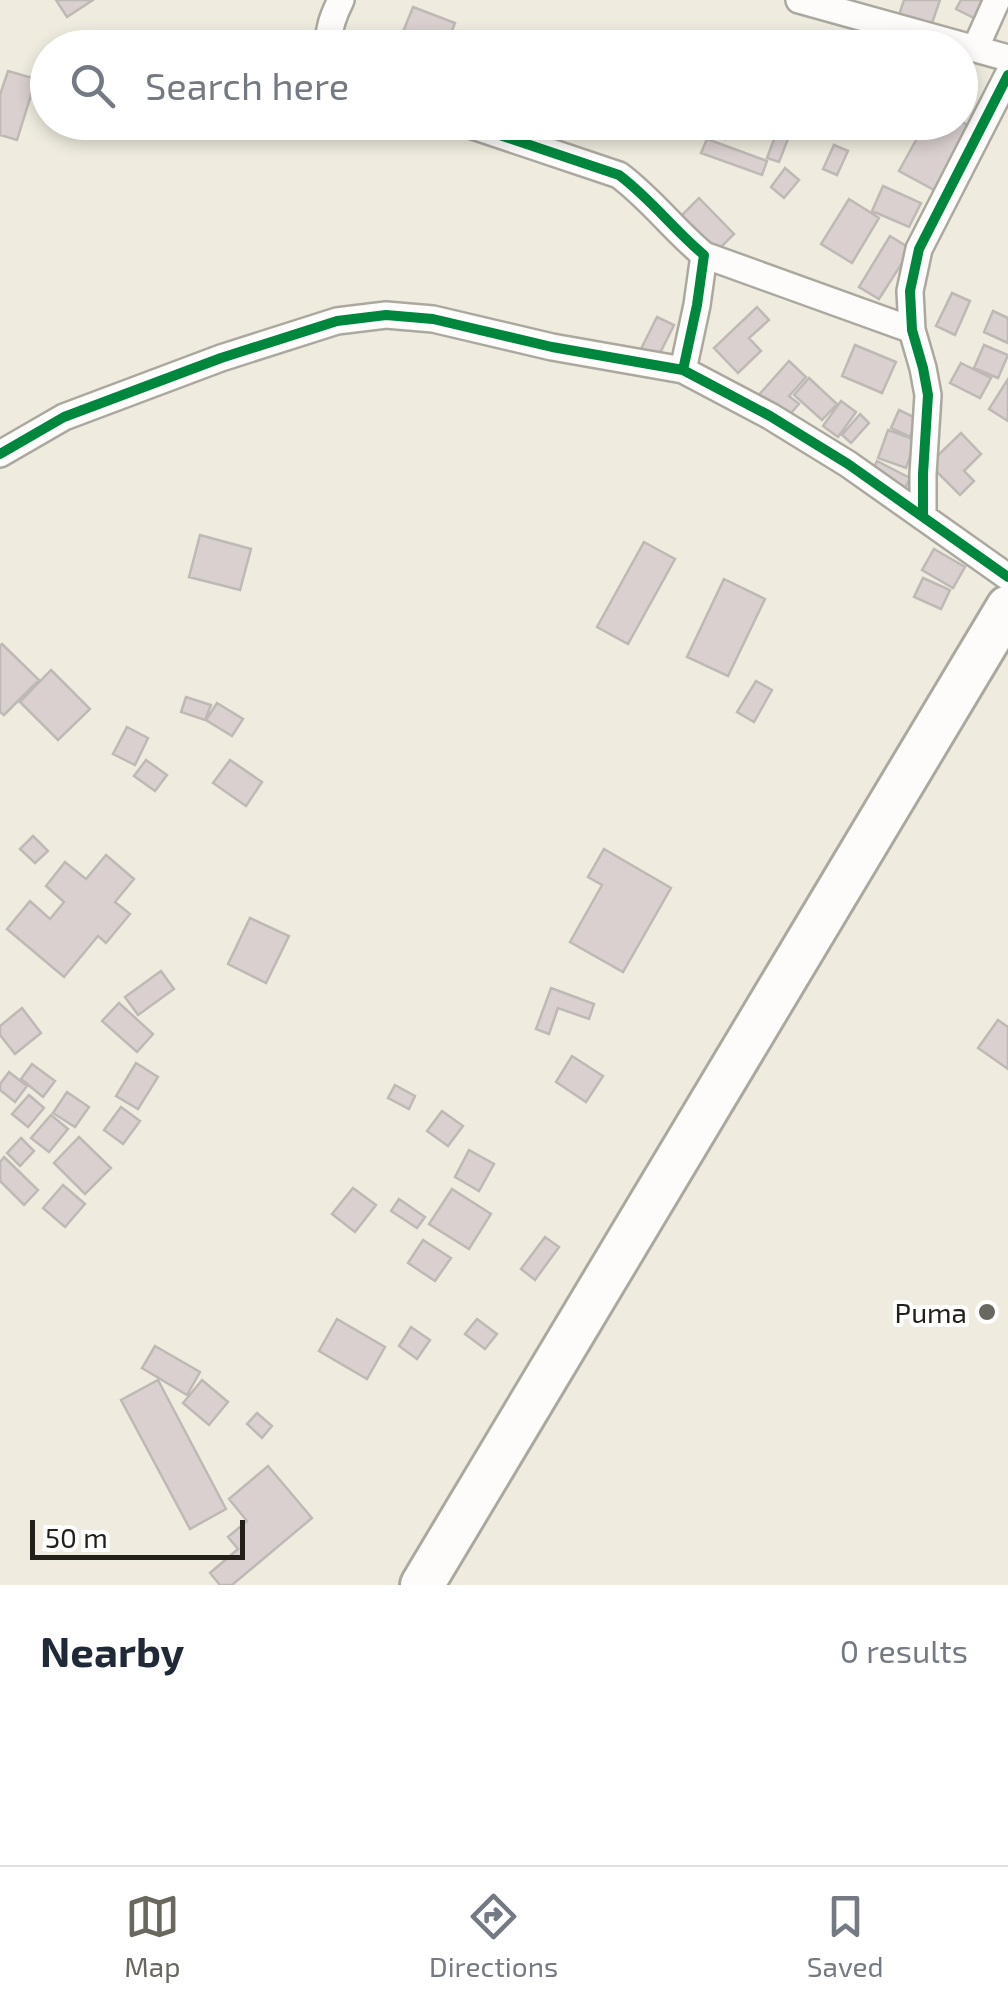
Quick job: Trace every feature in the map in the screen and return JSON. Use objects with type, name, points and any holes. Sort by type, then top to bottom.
[{"type":"highway","points":[[422,1585],[1008,607]]},
{"type":"street","points":[[330,30],[341,0]]},
{"type":"street","points":[[799,0],[907,30]]},
{"type":"street","points":[[978,42],[997,0]]},
{"type":"street","points":[[978,50],[1008,58]]},
{"type":"street","points":[[978,134],[1008,75]]},
{"type":"street","points":[[515,140],[619,175],[704,255],[912,330]]},
{"type":"street","points":[[923,515],[928,395],[912,330],[910,291],[919,249],[975,140]]},
{"type":"street","points":[[683,370],[704,255]]},
{"type":"street","points":[[0,454],[64,417],[220,358],[337,320],[386,316],[434,319],[552,347],[683,370],[770,416],[848,464],[1008,577]]},
{"type":"building","points":[[56,0],[93,0],[67,17]]},
{"type":"building","points":[[904,0],[940,0],[930,29],[898,18]]},
{"type":"building","points":[[961,0],[999,0],[986,24],[956,9]]},
{"type":"building","points":[[413,7],[455,23],[452,30],[404,30]]},
{"type":"building","points":[[8,71],[30,77],[30,98],[17,140],[0,135],[0,95]]},
{"type":"building","points":[[710,140],[767,161],[762,175],[701,153]]},
{"type":"building","points":[[774,140],[788,140],[779,162],[767,158]]},
{"type":"building","points":[[916,140],[964,140],[936,191],[899,171]]},
{"type":"building","points":[[834,145],[848,151],[837,175],[823,169]]},
{"type":"building","points":[[834,145],[848,151],[837,175],[823,169]]},
{"type":"building","points":[[785,168],[799,180],[784,198],[771,187]]},
{"type":"building","points":[[883,186],[921,203],[909,227],[872,211]]},
{"type":"building","points":[[699,198],[734,234],[712,256],[676,221]]},
{"type":"building","points":[[849,199],[879,218],[852,263],[821,244]]},
{"type":"building","points":[[890,236],[911,249],[879,299],[859,287]]},
{"type":"building","points":[[952,293],[970,301],[955,335],[936,326]]},
{"type":"building","points":[[757,307],[769,320],[749,338],[761,351],[738,373],[714,348]]},
{"type":"building","points":[[993,311],[1008,318],[1008,343],[984,332]]},
{"type":"building","points":[[657,317],[674,325],[650,373],[633,365]]},
{"type":"building","points":[[855,345],[896,362],[882,393],[842,376]]},
{"type":"building","points":[[855,345],[896,362],[882,393],[842,376]]},
{"type":"building","points":[[984,345],[1008,355],[998,378],[974,368]]},
{"type":"building","points":[[789,361],[806,377],[789,396],[799,404],[783,422],[756,398]]},
{"type":"building","points":[[961,363],[991,378],[980,398],[950,383]]},
{"type":"building","points":[[809,378],[837,404],[822,420],[794,395]]},
{"type":"building","points":[[1008,379],[1008,421],[989,409]]},
{"type":"building","points":[[841,401],[856,412],[838,437],[823,426]]},
{"type":"building","points":[[899,410],[918,419],[910,437],[891,428]]},
{"type":"building","points":[[899,410],[918,419],[910,437],[891,428]]},
{"type":"building","points":[[860,414],[869,423],[851,443],[842,435]]},
{"type":"building","points":[[888,430],[916,440],[906,468],[878,458]]},
{"type":"building","points":[[961,433],[981,454],[964,471],[974,481],[960,495],[929,464]]},
{"type":"building","points":[[877,461],[910,478],[904,491],[871,474]]},
{"type":"building","points":[[200,535],[251,549],[240,590],[189,577]]},
{"type":"building","points":[[644,542],[675,559],[628,644],[597,627]]},
{"type":"building","points":[[934,549],[965,567],[953,588],[922,570]]},
{"type":"building","points":[[923,578],[950,590],[941,609],[914,597]]},
{"type":"building","points":[[724,579],[765,599],[728,676],[687,657]]},
{"type":"building","points":[[2,644],[39,680],[4,715],[0,712]]},
{"type":"building","points":[[51,670],[90,709],[58,740],[20,702]]},
{"type":"building","points":[[756,681],[772,690],[754,722],[737,712]]},
{"type":"building","points":[[186,697],[211,705],[205,720],[181,712]]},
{"type":"building","points":[[217,703],[243,719],[232,736],[206,720]]},
{"type":"building","points":[[127,727],[148,738],[135,765],[113,754]]},
{"type":"building","points":[[146,760],[167,775],[155,791],[134,776]]},
{"type":"building","points":[[230,760],[262,782],[246,806],[213,783]]},
{"type":"building","points":[[33,836],[48,851],[35,863],[20,849]]},
{"type":"building","points":[[604,849],[671,888],[623,972],[570,942],[602,885],[588,877]]},
{"type":"building","points":[[106,855],[134,879],[115,902],[130,914],[106,943],[98,936],[64,977],[7,929],[30,901],[50,919],[64,902],[46,886],[65,862],[86,879]]},
{"type":"building","points":[[250,918],[289,936],[266,983],[228,964]]},
{"type":"building","points":[[161,971],[174,989],[138,1015],[125,997]]},
{"type":"building","points":[[551,988],[594,1004],[589,1019],[558,1008],[549,1034],[536,1029]]},
{"type":"building","points":[[119,1003],[153,1034],[137,1052],[102,1021]]},
{"type":"building","points":[[22,1008],[41,1033],[15,1054],[0,1035],[0,1026]]},
{"type":"building","points":[[998,1020],[1008,1027],[1008,1069],[978,1048]]},
{"type":"building","points":[[572,1056],[603,1076],[586,1102],[556,1082]]},
{"type":"building","points":[[136,1063],[158,1077],[138,1109],[116,1096]]},
{"type":"building","points":[[32,1064],[55,1081],[43,1097],[21,1079]]},
{"type":"building","points":[[9,1072],[27,1086],[15,1102],[0,1090]]},
{"type":"building","points":[[395,1085],[415,1096],[409,1109],[388,1098]]},
{"type":"building","points":[[67,1092],[89,1107],[75,1127],[53,1113]]},
{"type":"building","points":[[29,1095],[44,1108],[28,1127],[12,1114]]},
{"type":"building","points":[[121,1107],[140,1121],[123,1144],[104,1130]]},
{"type":"building","points":[[442,1111],[463,1126],[448,1146],[427,1131]]},
{"type":"building","points":[[51,1115],[68,1129],[49,1152],[31,1138]]},
{"type":"building","points":[[79,1137],[111,1168],[85,1194],[54,1163]]},
{"type":"building","points":[[21,1138],[34,1151],[20,1166],[7,1153]]},
{"type":"building","points":[[469,1150],[494,1164],[479,1191],[455,1177]]},
{"type":"building","points":[[4,1157],[38,1190],[24,1205],[0,1181],[0,1162]]},
{"type":"building","points":[[63,1185],[85,1204],[65,1227],[43,1208]]},
{"type":"building","points":[[353,1188],[376,1205],[355,1232],[332,1214]]},
{"type":"building","points":[[452,1189],[491,1214],[469,1249],[429,1224]]},
{"type":"building","points":[[399,1199],[425,1217],[417,1228],[391,1211]]},
{"type":"building","points":[[545,1237],[559,1247],[535,1280],[521,1269]]},
{"type":"building","points":[[423,1240],[451,1258],[435,1281],[408,1263]]},
{"type":"building","points":[[337,1319],[385,1347],[367,1379],[319,1351]]},
{"type":"building","points":[[477,1319],[497,1334],[485,1349],[465,1334]]},
{"type":"building","points":[[411,1327],[430,1340],[417,1359],[399,1346]]},
{"type":"building","points":[[155,1346],[200,1372],[187,1395],[142,1368]]},
{"type":"building","points":[[158,1380],[226,1509],[190,1529],[121,1400]]},
{"type":"building","points":[[202,1380],[228,1402],[209,1425],[183,1403]]},
{"type":"building","points":[[257,1413],[272,1426],[262,1438],[247,1424]]},
{"type":"building","points":[[268,1466],[312,1518],[232,1585],[220,1585],[210,1573],[238,1549],[228,1537],[247,1521],[229,1499]]},
{"type":"cycle path","points":[[978,134],[1008,75]]},
{"type":"cycle path","points":[[515,140],[619,175],[704,255],[683,370]]},
{"type":"cycle path","points":[[923,515],[928,395],[912,330],[910,291],[919,249],[975,140]]},
{"type":"cycle path","points":[[0,454],[64,417],[221,358],[337,321],[386,315],[433,319],[552,347],[683,370],[770,416],[848,464],[1008,577]]},
{"type":"place","name":"Puma","points":[[987,1312]]}]
